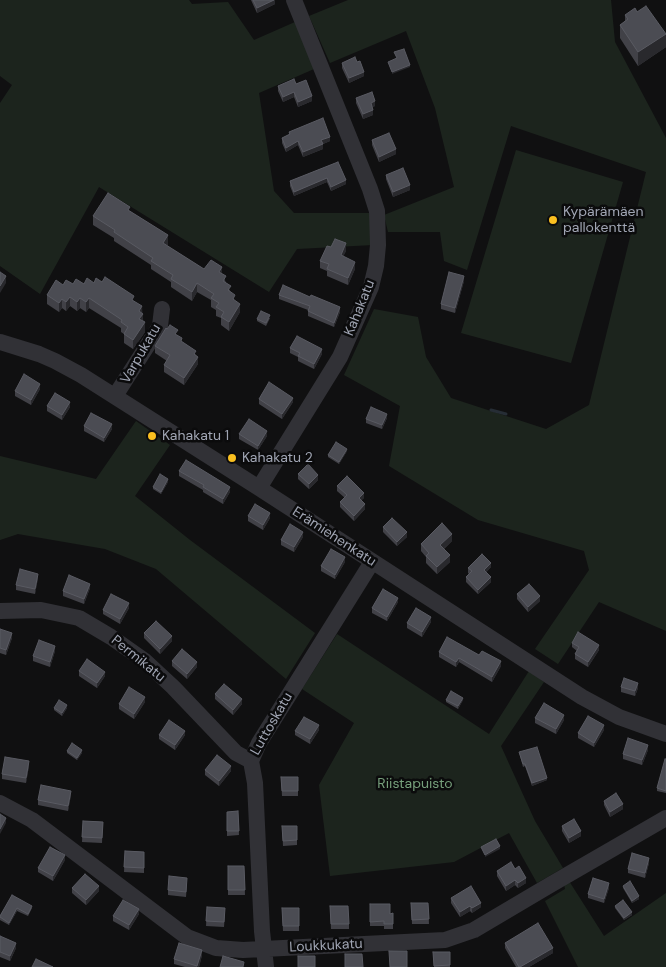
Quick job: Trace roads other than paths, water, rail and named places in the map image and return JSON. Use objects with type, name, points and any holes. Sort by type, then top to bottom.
[{"type":"street","name":"Kahakatu","points":[[259,488],[340,357],[371,288],[378,246],[377,211],[370,189],[294,0]]},
{"type":"street","name":"Varpukatu","points":[[115,396],[160,326],[162,309]]},
{"type":"street","name":"Erämiehenkatu","points":[[0,342],[39,354],[81,375],[582,697],[619,716],[666,734]]},
{"type":"street","name":"Luttoskatu","points":[[266,967],[263,950],[255,783],[251,761],[259,743],[372,562]]},
{"type":"street","name":"Permikatu","points":[[0,611],[42,610],[79,618],[111,637],[145,661],[173,687],[236,753],[251,761]]},
{"type":"street","name":"Loukkukatu","points":[[0,803],[32,820],[187,937],[216,948],[243,950],[445,940],[474,930],[666,818]]},
{"type":"waterway","points":[[491,410],[506,414]]},
{"type":"place","name":"Kypärämäen pallokenttä","points":[[553,220]]},
{"type":"place","name":"Kahakatu 1","points":[[152,436]]},
{"type":"place","name":"Kahakatu 2","points":[[232,458]]},
{"type":"park label","name":"Riistapuisto","points":[[415,784]]}]
